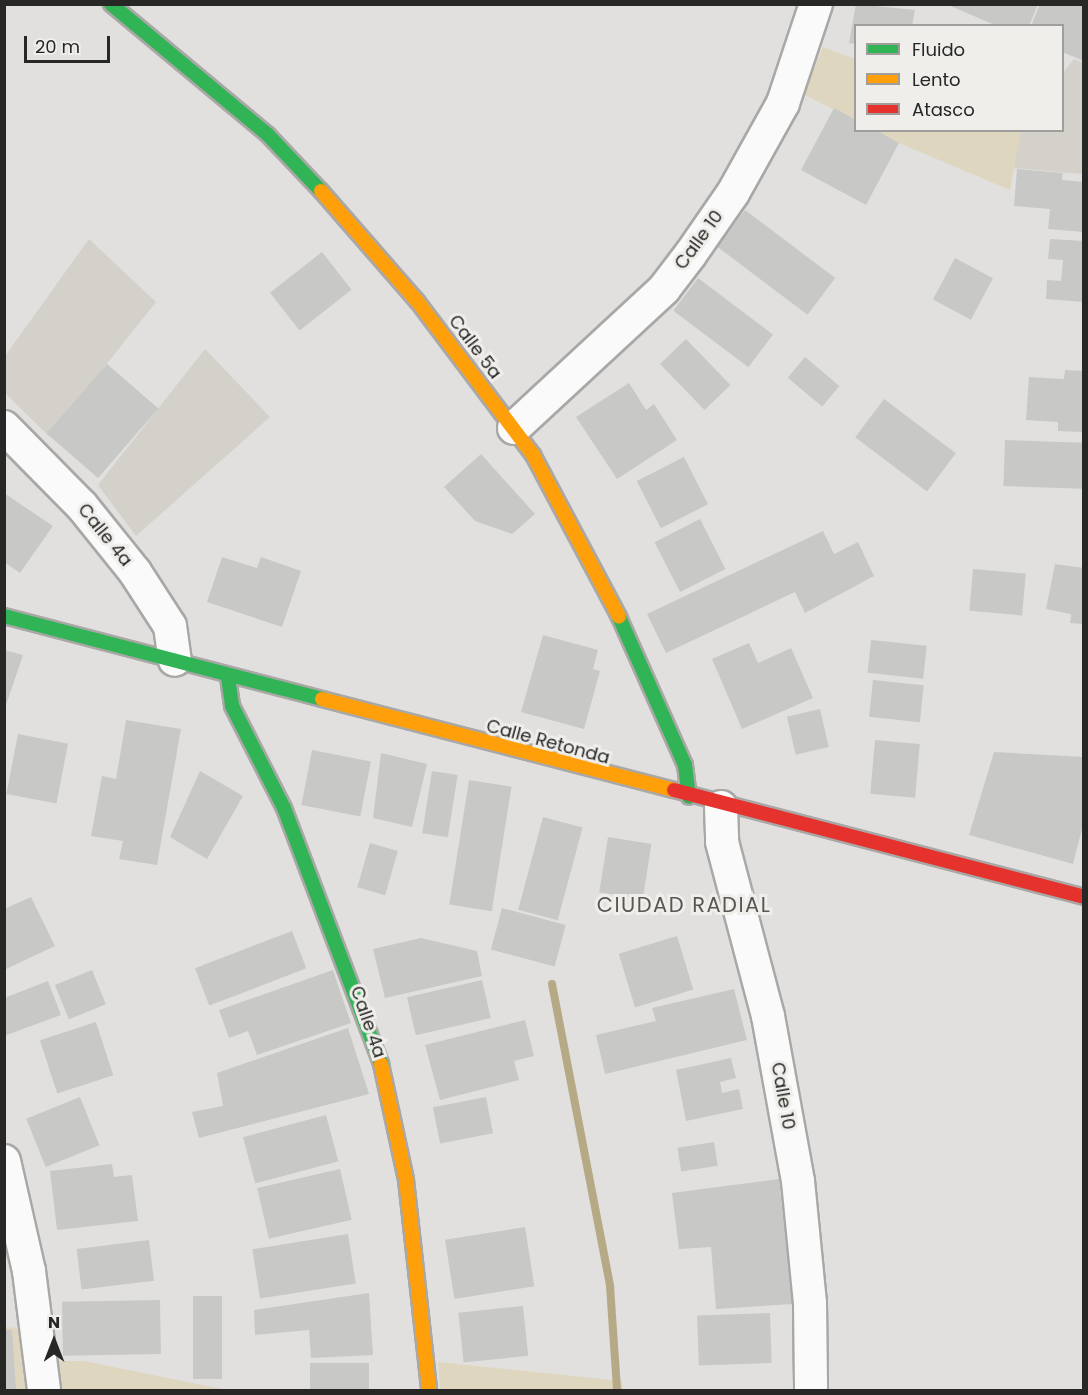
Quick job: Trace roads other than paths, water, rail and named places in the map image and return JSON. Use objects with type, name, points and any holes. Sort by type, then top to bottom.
[{"type":"street","name":"Calle 5a","points":[[111,4],[268,135],[330,200],[514,428],[609,595],[685,765],[689,797]]},
{"type":"street","name":"Calle 10","points":[[514,428],[664,289],[690,255],[733,193],[783,103],[816,4]]},
{"type":"street","name":"Calle 4a","points":[[4,427],[82,506],[135,572],[170,626],[175,660]]},
{"type":"street","name":"Calle Retonda","points":[[4,616],[721,807],[1083,897]]},
{"type":"street","name":"Calle 4a","points":[[228,677],[232,706],[284,808],[378,1048],[405,1180],[429,1390]]},
{"type":"street","name":"Calle 10","points":[[721,807],[722,842],[768,1016],[798,1181],[810,1303],[811,1390]]},
{"type":"street","points":[[4,1161],[29,1271],[44,1390]]},
{"type":"waterway","points":[[552,984],[610,1286],[617,1390]]},
{"type":"district","name":"CIUDAD RADIAL","points":[[684,905]]}]
